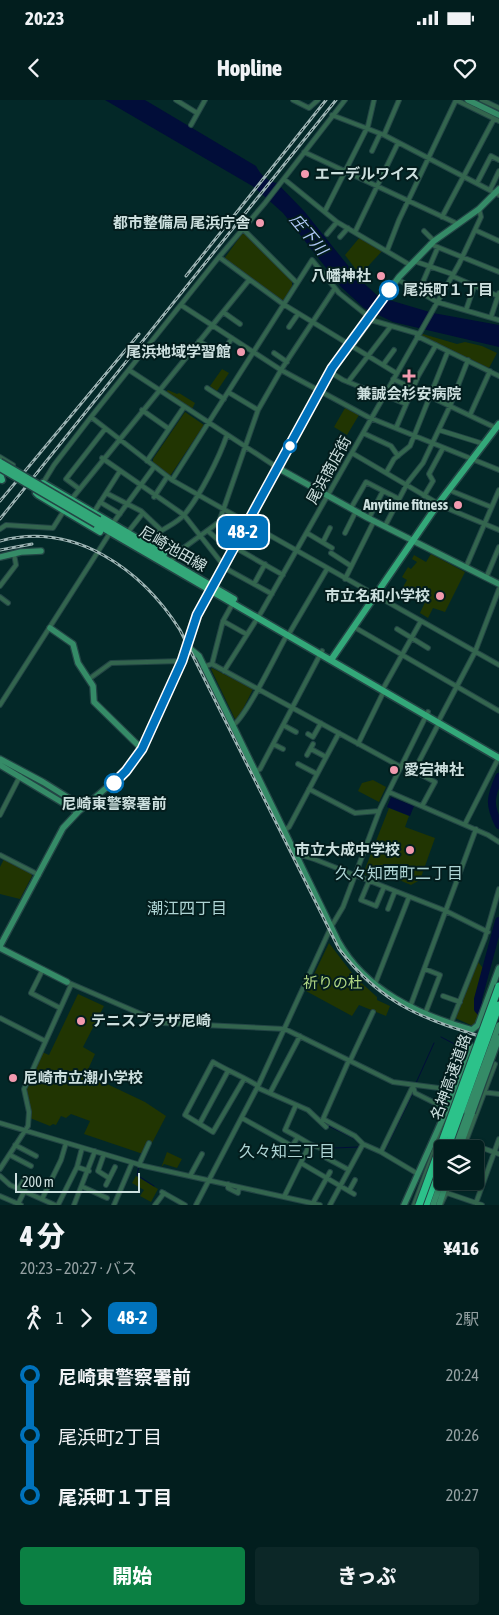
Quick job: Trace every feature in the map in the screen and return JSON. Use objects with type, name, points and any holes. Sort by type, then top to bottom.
[{"type":"highway","name":"名神高速道路","points":[[419,1205],[499,986]]},
{"type":"highway","name":"名神高速道路","points":[[449,1140],[499,1005]]},
{"type":"highway","points":[[426,1205],[434,1182]]},
{"type":"main road","points":[[332,659],[438,504],[498,426]]},
{"type":"main road","name":"尼崎池田線","points":[[0,462],[97,522],[499,757]]},
{"type":"main road","name":"尼崎池田線","points":[[0,468],[97,522]]},
{"type":"main road","points":[[43,483],[71,498],[172,560],[175,568],[155,563],[36,493],[43,483]]},
{"type":"main road","name":"尼崎池田線","points":[[211,589],[259,616]]},
{"type":"street","points":[[191,124],[205,100]]},
{"type":"street","points":[[293,100],[309,108],[318,100]]},
{"type":"street","points":[[43,483],[54,465],[91,417],[242,228],[280,184],[345,100]]},
{"type":"street","points":[[325,211],[367,128],[374,100]]},
{"type":"street","points":[[372,151],[399,100]]},
{"type":"street","points":[[386,252],[456,100],[496,117]]},
{"type":"street","points":[[468,100],[496,117],[499,121]]},
{"type":"street","points":[[482,100],[499,108]]},
{"type":"street","points":[[179,101],[197,113]]},
{"type":"street","points":[[332,115],[382,134],[496,192]]},
{"type":"street","points":[[442,216],[496,117]]},
{"type":"street","points":[[355,232],[398,143]]},
{"type":"street","points":[[304,152],[458,224]]},
{"type":"street","points":[[478,183],[491,156],[499,160]]},
{"type":"street","points":[[351,345],[397,279],[412,263],[432,242],[479,210],[496,192],[499,171]]},
{"type":"street","points":[[284,179],[337,222],[386,252],[412,263],[431,266],[474,287],[498,295],[491,317]]},
{"type":"street","name":"尾浜商店街","points":[[224,671],[272,594],[462,257],[481,216],[479,210]]},
{"type":"street","points":[[327,234],[337,222]]},
{"type":"street","points":[[242,228],[297,283]]},
{"type":"street","points":[[340,237],[348,228]]},
{"type":"street","points":[[475,230],[499,241]]},
{"type":"street","points":[[424,231],[438,247],[499,272]]},
{"type":"street","points":[[419,291],[438,247]]},
{"type":"street","points":[[219,257],[298,314],[396,374]]},
{"type":"street","points":[[172,480],[312,260],[334,288],[370,317]]},
{"type":"street","points":[[397,279],[437,302],[499,320]]},
{"type":"street","points":[[0,529],[6,525],[54,528],[78,488],[249,280]]},
{"type":"street","points":[[466,310],[474,287]]},
{"type":"street","points":[[172,560],[178,552],[218,522],[258,410],[281,370],[334,288]]},
{"type":"street","points":[[181,305],[281,370],[371,418],[499,470]]},
{"type":"street","points":[[222,312],[240,324]]},
{"type":"street","points":[[290,327],[298,314]]},
{"type":"street","points":[[499,376],[418,335],[371,320],[330,372],[197,615],[188,647],[142,749],[126,771],[83,807],[63,828],[0,947],[69,984],[131,1013],[162,1023],[285,1028],[393,1082],[412,1086],[455,1088],[499,1094]]},
{"type":"street","points":[[348,382],[391,326]]},
{"type":"street","points":[[200,340],[221,355],[232,338]]},
{"type":"street","points":[[396,428],[412,388],[436,345]]},
{"type":"street","points":[[383,365],[394,350]]},
{"type":"street","points":[[386,473],[398,456],[410,446],[448,351]]},
{"type":"street","points":[[274,353],[287,362]]},
{"type":"street","points":[[385,526],[407,485],[423,463],[450,406],[468,360]]},
{"type":"street","points":[[129,370],[278,468],[372,520],[499,584]]},
{"type":"street","points":[[470,415],[490,371]]},
{"type":"street","points":[[330,372],[348,382],[406,404]]},
{"type":"street","points":[[393,379],[498,426]]},
{"type":"street","points":[[207,388],[224,398]]},
{"type":"street","points":[[228,392],[258,410]]},
{"type":"street","points":[[147,461],[184,407]]},
{"type":"street","points":[[142,410],[169,429]]},
{"type":"street","points":[[91,417],[167,477],[196,495],[499,665]]},
{"type":"street","points":[[78,488],[66,478],[105,429]]},
{"type":"street","points":[[439,430],[484,444]]},
{"type":"street","points":[[363,433],[390,446],[398,456]]},
{"type":"street","points":[[148,544],[154,535],[184,515],[219,460],[227,435]]},
{"type":"street","points":[[424,496],[432,481],[428,474],[443,448]]},
{"type":"street","points":[[352,453],[438,504],[499,530]]},
{"type":"street","points":[[0,457],[13,465]]},
{"type":"street","points":[[102,458],[141,487],[184,515],[224,566],[272,594]]},
{"type":"street","points":[[113,523],[154,467]]},
{"type":"street","points":[[94,512],[120,471]]},
{"type":"street","points":[[154,496],[167,477]]},
{"type":"street","points":[[345,533],[366,482],[399,499]]},
{"type":"street","points":[[449,490],[492,507]]},
{"type":"street","points":[[466,567],[499,490]]},
{"type":"street","points":[[345,579],[383,491]]},
{"type":"street","points":[[106,493],[143,513],[161,530]]},
{"type":"street","points":[[100,502],[120,514]]},
{"type":"street","points":[[128,532],[143,513]]},
{"type":"street","points":[[323,542],[330,528]]},
{"type":"street","points":[[208,530],[233,550],[283,574]]},
{"type":"street","points":[[307,533],[323,542],[351,566]]},
{"type":"street","points":[[0,705],[108,536]]},
{"type":"street","points":[[486,578],[499,547]]},
{"type":"street","points":[[0,557],[14,553],[41,551]]},
{"type":"street","points":[[0,586],[16,565],[14,553]]},
{"type":"street","points":[[254,584],[265,564]]},
{"type":"street","points":[[232,726],[236,724],[327,569]]},
{"type":"street","points":[[414,771],[475,652],[499,589]]},
{"type":"street","points":[[0,597],[8,603]]},
{"type":"street","points":[[212,664],[223,621],[233,603]]},
{"type":"street","points":[[223,621],[246,634]]},
{"type":"street","points":[[358,744],[384,689],[421,622]]},
{"type":"street","points":[[353,627],[499,711]]},
{"type":"street","points":[[50,628],[72,642],[78,663],[93,686],[94,702],[142,749]]},
{"type":"street","points":[[397,629],[428,648]]},
{"type":"street","points":[[188,647],[199,656],[283,831],[331,927],[350,959],[375,984],[410,1007],[451,1023],[474,1029],[481,1017],[499,968]]},
{"type":"street","points":[[254,772],[260,769],[321,652]]},
{"type":"street","points":[[89,679],[111,663],[182,661]]},
{"type":"street","points":[[203,667],[212,664],[358,744],[435,782],[422,806]]},
{"type":"street","points":[[196,1205],[258,1087],[331,927],[343,907],[379,812],[427,714]]},
{"type":"street","points":[[308,734],[313,737],[321,723]]},
{"type":"street","points":[[283,725],[296,732]]},
{"type":"street","points":[[283,831],[289,827],[339,733]]},
{"type":"street","points":[[273,744],[283,749]]},
{"type":"street","points":[[307,755],[313,744]]},
{"type":"street","points":[[310,750],[326,757]]},
{"type":"street","points":[[465,824],[499,757]]},
{"type":"street","points":[[0,759],[83,807]]},
{"type":"street","points":[[298,764],[317,774]]},
{"type":"street","points":[[0,765],[78,812]]},
{"type":"street","points":[[0,815],[20,776]]},
{"type":"street","points":[[309,789],[354,813],[379,812]]},
{"type":"street","points":[[389,792],[494,837],[499,842]]},
{"type":"street","points":[[410,1007],[476,829]]},
{"type":"street","points":[[0,855],[39,875]]},
{"type":"street","points":[[296,857],[301,855],[395,891],[488,932]]},
{"type":"street","points":[[369,881],[361,900],[376,906],[384,887]]},
{"type":"street","points":[[451,1023],[488,932],[499,889]]},
{"type":"street","points":[[388,909],[395,891]]},
{"type":"street","points":[[375,984],[409,897]]},
{"type":"street","points":[[43,969],[31,993],[60,1008]]},
{"type":"street","points":[[425,969],[440,974],[425,1014]]},
{"type":"street","points":[[0,1168],[25,1131],[29,1115],[24,1089],[69,984]]},
{"type":"street","points":[[443,996],[460,1002]]},
{"type":"street","points":[[484,1009],[499,1013]]},
{"type":"street","points":[[322,1121],[373,1012]]},
{"type":"street","points":[[0,1018],[45,1041]]},
{"type":"street","points":[[461,1140],[499,1024]]},
{"type":"street","points":[[271,1092],[300,1036]]},
{"type":"street","points":[[458,1140],[499,1038]]},
{"type":"street","points":[[404,1205],[447,1109],[471,1046]]},
{"type":"street","points":[[244,1079],[213,1132],[185,1115],[213,1062],[228,1071],[244,1079],[258,1087],[312,1112],[326,1127]]},
{"type":"street","points":[[467,1140],[494,1064]]},
{"type":"street","points":[[200,1123],[228,1071]]},
{"type":"street","points":[[412,1086],[415,1093],[447,1109]]},
{"type":"street","points":[[381,1152],[412,1086]]},
{"type":"street","points":[[414,1205],[449,1110],[451,1097]]},
{"type":"street","points":[[296,1105],[285,1130],[325,1150],[323,1156],[349,1170]]},
{"type":"street","points":[[242,1118],[291,1148],[298,1137]]},
{"type":"street","points":[[322,1121],[355,1136],[362,1145],[381,1152],[418,1174]]},
{"type":"street","points":[[0,1123],[171,1175],[190,1176],[228,1184],[228,1188],[238,1194],[239,1187],[320,1205]]},
{"type":"street","points":[[476,1203],[497,1153],[499,1139]]},
{"type":"street","points":[[42,1199],[61,1160],[66,1143]]},
{"type":"street","points":[[139,1165],[149,1143]]},
{"type":"street","points":[[284,1197],[310,1144]]},
{"type":"street","points":[[15,1145],[36,1156]]},
{"type":"street","points":[[330,1205],[362,1145]]},
{"type":"street","points":[[0,1176],[10,1185],[57,1205],[77,1167],[82,1148]]},
{"type":"street","points":[[484,1148],[497,1153]]},
{"type":"street","points":[[74,1205],[83,1187],[95,1152]]},
{"type":"street","points":[[104,1154],[98,1171],[109,1178]]},
{"type":"street","points":[[190,1176],[202,1154]]},
{"type":"street","points":[[10,1155],[31,1166]]},
{"type":"street","points":[[114,1205],[132,1163]]},
{"type":"street","points":[[301,1163],[354,1194]]},
{"type":"street","points":[[77,1167],[89,1171]]},
{"type":"street","points":[[106,1185],[115,1167]]},
{"type":"street","points":[[313,1203],[330,1172]]},
{"type":"street","points":[[19,1188],[24,1178]]},
{"type":"street","points":[[349,1191],[354,1180]]},
{"type":"street","points":[[83,1187],[107,1198]]},
{"type":"street","points":[[0,1196],[10,1203],[19,1204],[25,1190]]},
{"type":"street","points":[[433,1205],[438,1190]]},
{"type":"street","points":[[440,1205],[444,1190]]},
{"type":"street","points":[[440,1205],[449,1190]]},
{"type":"street","points":[[155,1205],[163,1193],[176,1203],[185,1205]]},
{"type":"street","points":[[448,1193],[482,1205]]},
{"type":"green space","points":[[242,234],[245,234],[292,281],[292,286],[284,300],[281,300],[224,259]]},
{"type":"green space","points":[[360,237],[383,250],[360,275],[345,255]]},
{"type":"green space","points":[[423,334],[457,344],[465,342],[482,346],[497,353],[489,368],[421,336]]},
{"type":"green space","points":[[222,369],[229,373],[217,391],[210,386]]},
{"type":"green space","points":[[168,390],[179,393],[195,403],[192,409],[166,392]]},
{"type":"green space","points":[[345,408],[359,415],[347,435],[334,427]]},
{"type":"green space","points":[[185,412],[204,425],[170,476],[153,462],[153,459]]},
{"type":"green space","points":[[431,554],[465,572],[445,612],[433,608],[428,618],[420,613],[426,600],[403,587],[407,580],[402,577],[408,567],[411,569],[417,562],[412,559],[414,555],[426,562]]},
{"type":"green space","points":[[212,668],[253,689],[238,719],[235,719]]},
{"type":"green space","points":[[373,780],[386,787],[379,802],[358,791],[362,783]]},
{"type":"green space","points":[[389,808],[409,816],[405,827],[435,838],[420,880],[411,885],[378,871],[375,878],[363,874]]},
{"type":"green space","points":[[4,859],[31,873],[32,876],[20,899],[0,894],[0,867]]},
{"type":"green space","name":"祈りの杜","points":[[329,943],[355,977],[377,997],[377,1000],[390,1006],[386,1016],[359,1005],[352,1016],[306,991]]},
{"type":"green space","points":[[478,962],[483,968],[475,1002],[479,1017],[473,1026],[455,1018]]},
{"type":"green space","points":[[78,994],[104,1006],[83,1047],[95,1054],[86,1074],[145,1102],[166,1116],[152,1143],[148,1143],[143,1154],[84,1134],[90,1121],[71,1114],[66,1118],[61,1116],[56,1125],[50,1126],[30,1118],[24,1089],[42,1052],[49,1055]]},
{"type":"green space","points":[[167,1152],[182,1159],[177,1168],[164,1164],[161,1168]]},
{"type":"green space","points":[[136,1176],[158,1189],[151,1202],[140,1196],[144,1190],[132,1183]]},
{"type":"water","name":"庄下川","points":[[105,100],[145,100],[256,166],[265,177],[277,183],[304,211],[358,278],[379,297],[433,313],[499,325],[499,347],[393,322],[364,308],[341,287],[283,213],[254,187]]},
{"type":"water","points":[[391,797],[414,806],[410,816],[387,807]]},
{"type":"waterway","points":[[499,777],[492,796],[492,807],[499,825]]},
{"type":"waterway","points":[[486,1018],[478,1009],[478,999],[499,921]]},
{"type":"waterway","points":[[441,1037],[464,1049]]},
{"type":"waterway","points":[[416,1083],[434,1043]]},
{"type":"waterway","points":[[262,1088],[275,1093]]},
{"type":"waterway","points":[[384,1152],[413,1093]]},
{"type":"waterway","points":[[299,1104],[311,1110],[327,1125],[349,1136],[361,1145]]},
{"type":"waterway","points":[[334,1148],[359,1147]]},
{"type":"waterway","points":[[139,1166],[137,1175],[154,1186]]},
{"type":"railway","points":[[186,276],[326,100]]},
{"type":"railway","points":[[0,519],[336,100]]},
{"type":"railway","points":[[0,501],[139,334]]},
{"type":"railway","points":[[0,541],[28,537],[54,538],[80,545],[104,556],[126,570],[146,588],[180,630],[339,949],[374,986],[410,1010],[451,1027],[499,1042]]},
{"type":"railway","points":[[0,550],[32,544]]},
{"type":"bus line","name":"48-2","points":[[114,783],[126,771],[142,749],[188,647],[197,615],[332,368],[389,290]]},
{"type":"place","name":"エーデルワイス","points":[[305,174]]},
{"type":"place","name":"都市整備局 尾浜庁舎","points":[[260,223]]},
{"type":"place","name":"八幡神社","points":[[381,276]]},
{"type":"place","name":"尾浜町１丁目","points":[[389,290]]},
{"type":"place","name":"尾浜地域学習館","points":[[241,352]]},
{"type":"place","name":"兼誠会杉安病院","points":[[409,376]]},
{"type":"place","name":"Anytime fitness","points":[[458,505]]},
{"type":"place","name":"市立名和小学校","points":[[440,596]]},
{"type":"place","name":"愛宕神社","points":[[394,770]]},
{"type":"place","name":"尼崎東警察署前","points":[[114,783]]},
{"type":"place","name":"市立大成中学校","points":[[410,850]]},
{"type":"place","name":"テニスプラザ尼崎","points":[[81,1021]]},
{"type":"place","name":"尼崎市立潮小学校","points":[[13,1078]]},
{"type":"district","name":"久々知西町二丁目","points":[[399,873]]},
{"type":"district","name":"潮江四丁目","points":[[187,908]]},
{"type":"district","name":"久々知三丁目","points":[[287,1151]]}]
